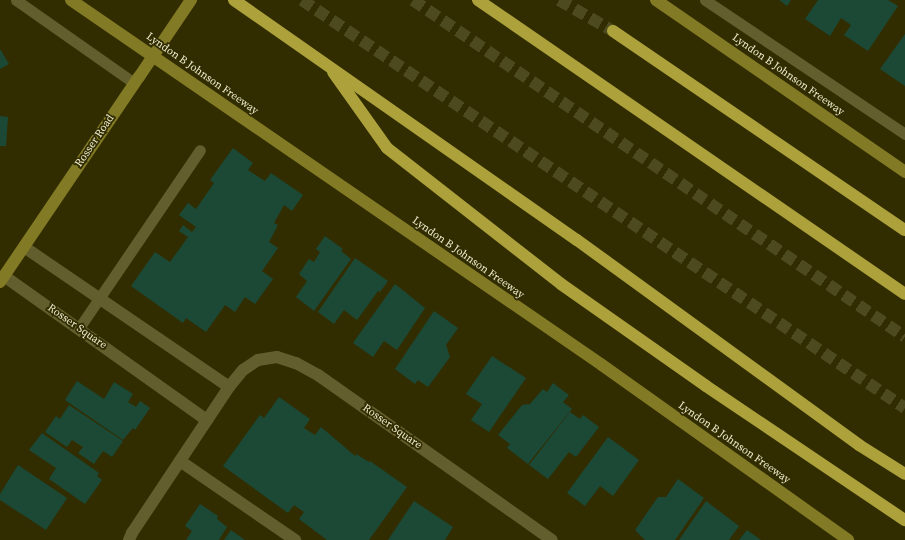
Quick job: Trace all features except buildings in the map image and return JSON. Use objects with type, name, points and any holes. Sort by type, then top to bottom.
[{"type":"highway","points":[[234,0],[577,240],[859,445],[905,474]]},
{"type":"highway","points":[[478,0],[905,294]]},
{"type":"highway","points":[[613,31],[905,230]]},
{"type":"highway","points":[[327,65],[387,148],[562,284],[706,386],[905,520]]},
{"type":"main road","name":"Lyndon B Johnson Freeway","points":[[71,0],[602,365],[848,540]]},
{"type":"main road","name":"Rosser Road","points":[[2,279],[191,0]]},
{"type":"main road","name":"Lyndon B Johnson Freeway","points":[[656,0],[905,172]]},
{"type":"street","points":[[24,247],[229,387]]},
{"type":"street","name":"Rosser Square","points":[[2,279],[79,328],[207,420]]},
{"type":"street","name":"Rosser Square","points":[[129,540],[132,533],[229,387],[243,370],[258,360],[277,357],[296,362],[318,375],[552,540]]},
{"type":"street","points":[[180,461],[295,540]]},
{"type":"lane","points":[[16,0],[136,80]]},
{"type":"lane","points":[[705,0],[905,134]]},
{"type":"lane","points":[[79,328],[200,150]]},
{"type":"tunnel","points":[[302,0],[905,408]]},
{"type":"tunnel","points":[[413,0],[905,337]]},
{"type":"tunnel","points":[[559,0],[613,31]]}]
